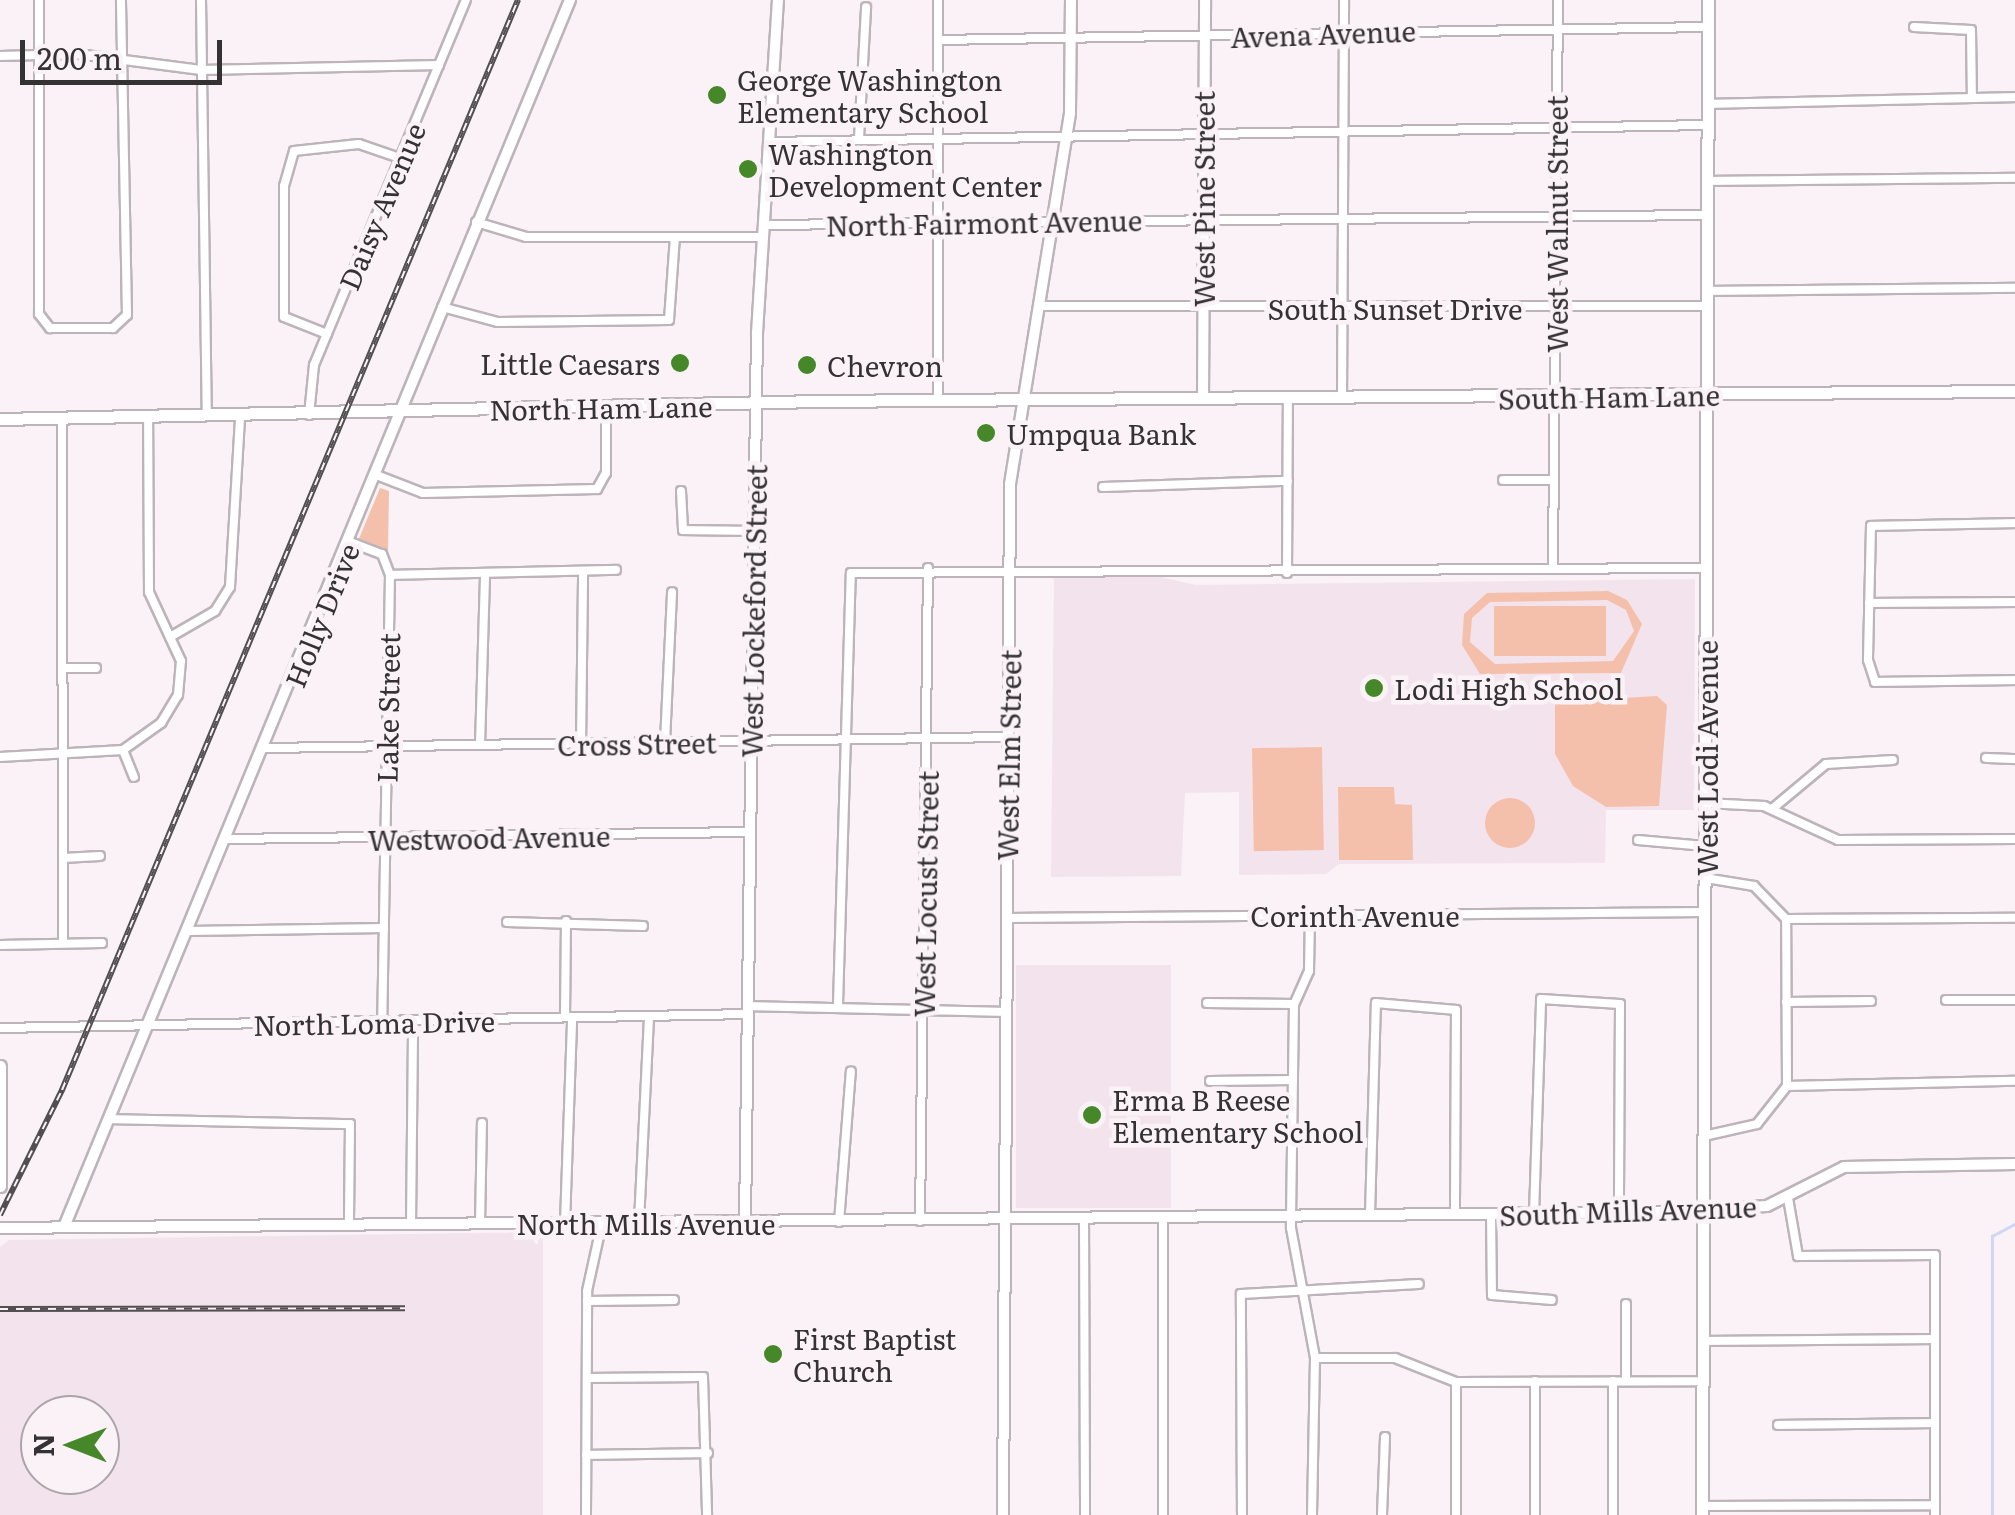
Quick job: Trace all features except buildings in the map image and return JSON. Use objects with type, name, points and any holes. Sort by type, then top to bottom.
[{"type":"main road","name":"West Lodi Avenue","points":[[1702,1511],[1708,0]]},
{"type":"main road","name":"South Ham Lane","points":[[1203,398],[1555,398],[2015,391]]},
{"type":"main road","name":"North Ham Lane","points":[[0,419],[240,418],[756,402],[1203,398]]},
{"type":"main road","points":[[0,1066],[0,1186]]},
{"type":"street","points":[[39,0],[39,266],[44,325],[123,324],[121,0]]},
{"type":"street","points":[[201,0],[207,417]]},
{"type":"street","name":"Daisy Avenue","points":[[309,415],[327,334],[466,0]]},
{"type":"street","name":"Holly Drive","points":[[64,1227],[266,748],[378,476],[399,412],[476,222],[570,0]]},
{"type":"street","name":"West Lockeford Street","points":[[745,1222],[756,402],[778,0]]},
{"type":"street","points":[[938,0],[938,400]]},
{"type":"street","name":"West Elm Street","points":[[1003,1515],[1002,1219],[1010,484],[1027,398],[1034,306],[1067,135],[1071,0]]},
{"type":"street","name":"West Pine Street","points":[[1203,398],[1205,0]]},
{"type":"street","points":[[1342,398],[1344,0]]},
{"type":"street","name":"West Walnut Street","points":[[1553,568],[1558,0]]},
{"type":"street","points":[[859,138],[866,7]]},
{"type":"street","name":"Avena Avenue","points":[[938,40],[1708,27]]},
{"type":"street","points":[[1914,27],[1971,30],[1972,98]]},
{"type":"street","points":[[0,56],[121,60],[201,70],[439,66]]},
{"type":"street","points":[[1708,104],[2015,97]]},
{"type":"street","points":[[770,142],[1708,125]]},
{"type":"street","points":[[327,334],[284,317],[284,186],[294,151],[359,144],[400,158]]},
{"type":"street","points":[[1707,182],[2015,178]]},
{"type":"street","name":"North Fairmont Avenue","points":[[476,222],[526,237],[676,237],[938,222],[1707,215]]},
{"type":"street","points":[[442,307],[498,322],[674,317],[676,237]]},
{"type":"street","points":[[1708,291],[2015,288]]},
{"type":"street","name":"South Sunset Drive","points":[[1034,306],[1343,310],[1707,306]]},
{"type":"street","points":[[1287,574],[1288,398]]},
{"type":"street","points":[[378,476],[422,493],[596,489],[606,473],[606,407]]},
{"type":"street","points":[[62,418],[62,943]]},
{"type":"street","points":[[0,757],[124,750],[162,723],[178,695],[181,661],[149,592],[148,418]]},
{"type":"street","points":[[170,637],[215,611],[230,587],[240,418]]},
{"type":"street","points":[[1503,480],[1554,480]]},
{"type":"street","points":[[1103,487],[1288,482]]},
{"type":"street","points":[[681,491],[684,530],[755,531]]},
{"type":"street","points":[[2015,523],[1872,526],[1869,603],[1872,681],[2015,680]]},
{"type":"street","points":[[350,542],[382,554],[390,574],[616,570]]},
{"type":"street","points":[[838,1005],[849,575],[928,568],[1010,567],[1287,574],[1706,568]]},
{"type":"street","name":"West Locust Street","points":[[920,1221],[928,568]]},
{"type":"street","points":[[581,744],[583,573]]},
{"type":"street","name":"Lake Street","points":[[382,1021],[390,574]]},
{"type":"street","points":[[480,744],[486,574]]},
{"type":"street","points":[[665,742],[672,592]]},
{"type":"street","points":[[1869,603],[2015,602]]},
{"type":"street","points":[[63,668],[96,668]]},
{"type":"street","name":"Cross Street","points":[[266,748],[1008,737]]},
{"type":"street","points":[[124,750],[134,777]]},
{"type":"street","points":[[1986,758],[2015,759]]},
{"type":"street","points":[[1772,808],[1812,771],[1842,760],[1893,760]]},
{"type":"street","points":[[1705,802],[1772,808],[1838,840],[2015,839]]},
{"type":"street","name":"Westwood Avenue","points":[[227,839],[384,840],[750,832]]},
{"type":"street","points":[[1638,840],[1706,846]]},
{"type":"street","points":[[63,858],[100,856]]},
{"type":"street","points":[[1704,1136],[1757,1124],[1787,1086],[1786,919],[1754,886],[1706,878]]},
{"type":"street","name":"Corinth Avenue","points":[[1006,918],[1705,912]]},
{"type":"street","points":[[1310,914],[1309,971],[1294,1004],[1291,1216],[1300,1289],[1315,1358],[1312,1515]]},
{"type":"street","points":[[1786,919],[2015,918]]},
{"type":"street","points":[[564,1223],[566,921]]},
{"type":"street","points":[[507,922],[643,926]]},
{"type":"street","points":[[189,930],[384,928]]},
{"type":"street","points":[[0,946],[102,942]]},
{"type":"street","points":[[1534,1214],[1539,1000],[1601,999],[1621,1012],[1619,1213]]},
{"type":"street","points":[[1946,1000],[2015,1000]]},
{"type":"street","points":[[1786,1002],[1871,1001]]},
{"type":"street","points":[[1207,1003],[1294,1004]]},
{"type":"street","points":[[1370,1215],[1373,1006],[1446,1003],[1456,1010],[1455,1214]]},
{"type":"street","name":"North Loma Drive","points":[[0,1028],[649,1017],[838,1005],[924,1012],[1004,1012]]},
{"type":"street","points":[[639,1222],[649,1017]]},
{"type":"street","points":[[411,1224],[414,1020]]},
{"type":"street","points":[[839,1222],[851,1070]]},
{"type":"street","points":[[1210,1081],[1293,1080]]},
{"type":"street","points":[[1787,1086],[2015,1082]]},
{"type":"street","points":[[109,1119],[350,1124],[349,1224]]},
{"type":"street","points":[[480,1224],[482,1123]]},
{"type":"street","name":"South Mills Avenue","points":[[1291,1216],[1702,1210],[1788,1198],[1844,1168],[2015,1164]]},
{"type":"street","points":[[1702,1511],[1935,1510],[1935,1256],[1798,1256],[1788,1198]]},
{"type":"street","points":[[1491,1214],[1492,1295],[1552,1300]]},
{"type":"street","name":"North Mills Avenue","points":[[0,1228],[1291,1216]]},
{"type":"street","points":[[1084,1218],[1085,1515]]},
{"type":"street","points":[[1163,1218],[1163,1515]]},
{"type":"street","points":[[586,1515],[586,1301],[602,1223]]},
{"type":"street","points":[[1242,1515],[1242,1292],[1419,1284]]},
{"type":"street","points":[[586,1301],[674,1300]]},
{"type":"street","points":[[1626,1304],[1626,1380]]},
{"type":"street","points":[[1704,1341],[1934,1339]]},
{"type":"street","points":[[1315,1358],[1395,1358],[1456,1382],[1704,1381]]},
{"type":"street","points":[[586,1378],[697,1376],[707,1385],[708,1515]]},
{"type":"street","points":[[1534,1515],[1535,1381]]},
{"type":"street","points":[[1613,1381],[1613,1515]]},
{"type":"street","points":[[1456,1382],[1456,1515]]},
{"type":"street","points":[[1778,1425],[1935,1424]]},
{"type":"street","points":[[1382,1515],[1384,1437]]},
{"type":"street","points":[[586,1455],[708,1454]]},
{"type":"shaded area","points":[[380,488],[389,491],[388,552],[358,541]]},
{"type":"shaded area","name":"Lodi High School","points":[[1144,573],[1195,585],[1695,579],[1694,810],[1606,810],[1605,863],[1339,864],[1326,874],[1239,875],[1239,792],[1185,793],[1181,876],[1051,877],[1054,574]]},
{"type":"shaded area","points":[[1608,591],[1627,600],[1642,624],[1621,673],[1480,674],[1462,645],[1464,614],[1487,593]],"holes":[[[1607,600],[1626,610],[1634,631],[1613,661],[1495,664],[1470,642],[1472,618],[1490,602]]]},
{"type":"shaded area","points":[[1494,606],[1606,606],[1606,656],[1494,656]]},
{"type":"shaded area","points":[[1657,696],[1667,705],[1659,806],[1606,807],[1573,786],[1555,754],[1555,702]]},
{"type":"shaded area","points":[[1322,747],[1324,850],[1254,851],[1252,748]]},
{"type":"shaded area","points":[[1338,787],[1394,787],[1395,804],[1412,805],[1413,860],[1339,860]]},
{"type":"shaded area","points":[[1510,798],[1528,805],[1535,823],[1528,841],[1510,848],[1492,841],[1485,823],[1492,805]]},
{"type":"shaded area","name":"Erma B Reese Elementary School","points":[[1016,965],[1171,965],[1171,1208],[1016,1208]]},
{"type":"shaded area","points":[[543,1232],[543,1515],[0,1515],[0,1247],[9,1240]]},
{"type":"waterway","points":[[1992,1515],[1992,1236],[2015,1224]]},
{"type":"railway","points":[[0,1215],[62,1090],[518,0]]},
{"type":"railway","points":[[0,1309],[405,1308]]},
{"type":"place","name":"George Washington Elementary School","points":[[717,95]]},
{"type":"place","name":"Washington Development Center","points":[[748,169]]},
{"type":"place","name":"Little Caesars","points":[[680,363]]},
{"type":"place","name":"Chevron","points":[[807,365]]},
{"type":"place","name":"Umpqua Bank","points":[[986,433]]},
{"type":"place","name":"Lodi High School","points":[[1374,688]]},
{"type":"place","name":"Erma B Reese Elementary School","points":[[1092,1115]]},
{"type":"place","name":"First Baptist Church","points":[[773,1354]]}]
